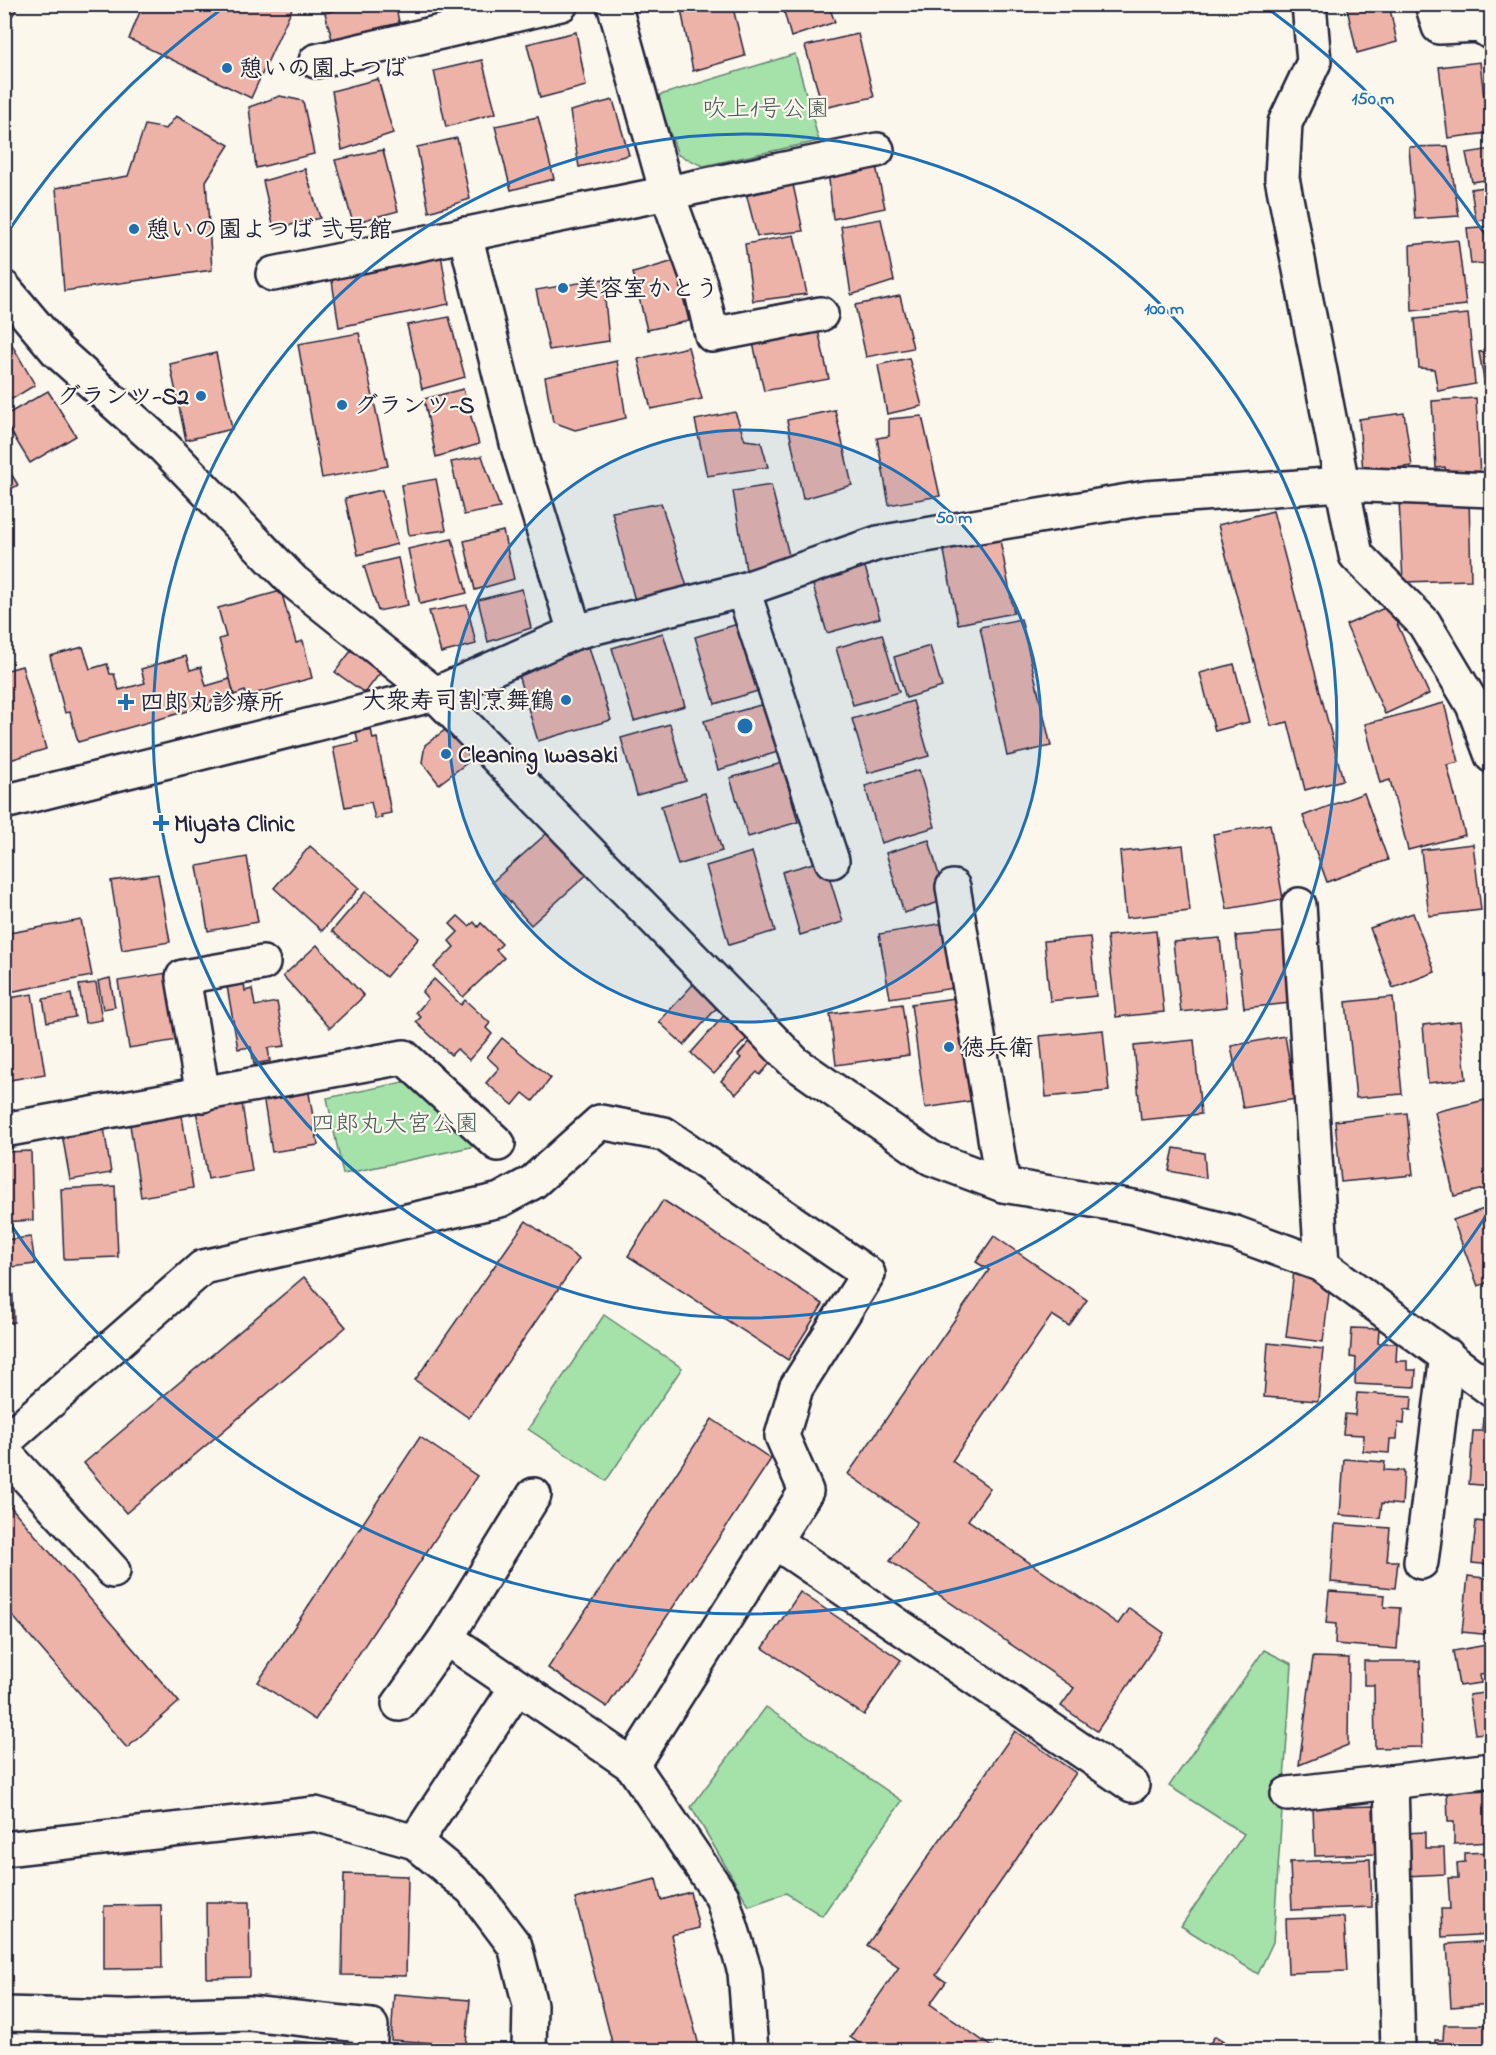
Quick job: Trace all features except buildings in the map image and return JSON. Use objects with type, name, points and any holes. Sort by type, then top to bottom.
[{"type":"street","points":[[316,61],[561,4]]},
{"type":"street","points":[[614,4],[667,194],[700,284],[712,335],[821,314]]},
{"type":"street","points":[[1309,4],[1314,62],[1286,123],[1282,178],[1356,555],[1424,623],[1473,705],[1491,756]]},
{"type":"street","points":[[1432,4],[1439,27],[1479,25],[1491,33]]},
{"type":"street","points":[[273,274],[878,150]]},
{"type":"street","points":[[465,234],[518,447],[575,632]]},
{"type":"street","points":[[4,288],[57,351],[164,447],[293,581],[435,694],[795,1063],[931,1158],[1003,1185],[1133,1207],[1235,1233],[1322,1265],[1447,1355],[1491,1390]]},
{"type":"street","points":[[4,802],[435,694],[575,632],[743,590],[878,543],[1146,498],[1341,484],[1491,490]]},
{"type":"street","points":[[743,590],[832,861]]},
{"type":"street","points":[[953,887],[1003,1185]]},
{"type":"street","points":[[1299,905],[1322,1265]]},
{"type":"street","points":[[203,1095],[183,977],[263,963]]},
{"type":"street","points":[[4,1131],[404,1057],[498,1144]]},
{"type":"street","points":[[4,1442],[203,1267],[500,1200],[533,1182],[600,1122],[664,1134],[868,1274],[796,1388],[782,1436],[806,1491],[632,1765]]},
{"type":"street","points":[[1421,1562],[1447,1355]]},
{"type":"street","points":[[4,1452],[113,1571]]},
{"type":"street","points":[[399,1704],[446,1638],[534,1495]]},
{"type":"street","points":[[774,1541],[1132,1785]]},
{"type":"street","points":[[446,1638],[632,1765],[722,1897],[745,1972],[751,2050]]},
{"type":"street","points":[[415,1842],[517,1687]]},
{"type":"street","points":[[1288,1794],[1491,1770]]},
{"type":"street","points":[[1391,1782],[1398,2050]]},
{"type":"street","points":[[4,1849],[315,1814],[415,1842],[472,1889],[515,1946],[530,2005],[529,2050]]},
{"type":"street","points":[[4,2014],[123,2017],[249,2013],[371,2026],[369,2050]]},
{"type":"green space","name":"吹上1号公園","points":[[795,54],[819,141],[703,166],[678,155],[657,96]]},
{"type":"green space","name":"四郎丸大宮公園","points":[[413,1080],[480,1145],[343,1174],[327,1098]]},
{"type":"green space","points":[[604,1315],[682,1368],[606,1481],[528,1429]]},
{"type":"green space","points":[[1264,1650],[1292,1664],[1273,1942],[1258,1974],[1181,1926],[1244,1834],[1169,1786]]},
{"type":"green space","points":[[766,1707],[902,1801],[822,1916],[786,1893],[749,1906],[691,1807]]},
{"type":"place","name":"憩いの園よつば","points":[[227,68]]},
{"type":"place","name":"憩いの園よつば 弐号館","points":[[134,229]]},
{"type":"place","name":"美容室かとう","points":[[563,288]]},
{"type":"place","name":"グランツ-S2","points":[[201,396]]},
{"type":"place","name":"グランツ-S","points":[[342,405]]},
{"type":"place","name":"大衆寿司割烹舞鶴","points":[[566,700]]},
{"type":"place","name":"四郎丸診療所","points":[[126,702]]},
{"type":"place","name":"Cleaning Iwasaki","points":[[446,754]]},
{"type":"place","name":"Miyata Clinic","points":[[161,823]]},
{"type":"place","name":"徳兵衛","points":[[949,1047]]}]
